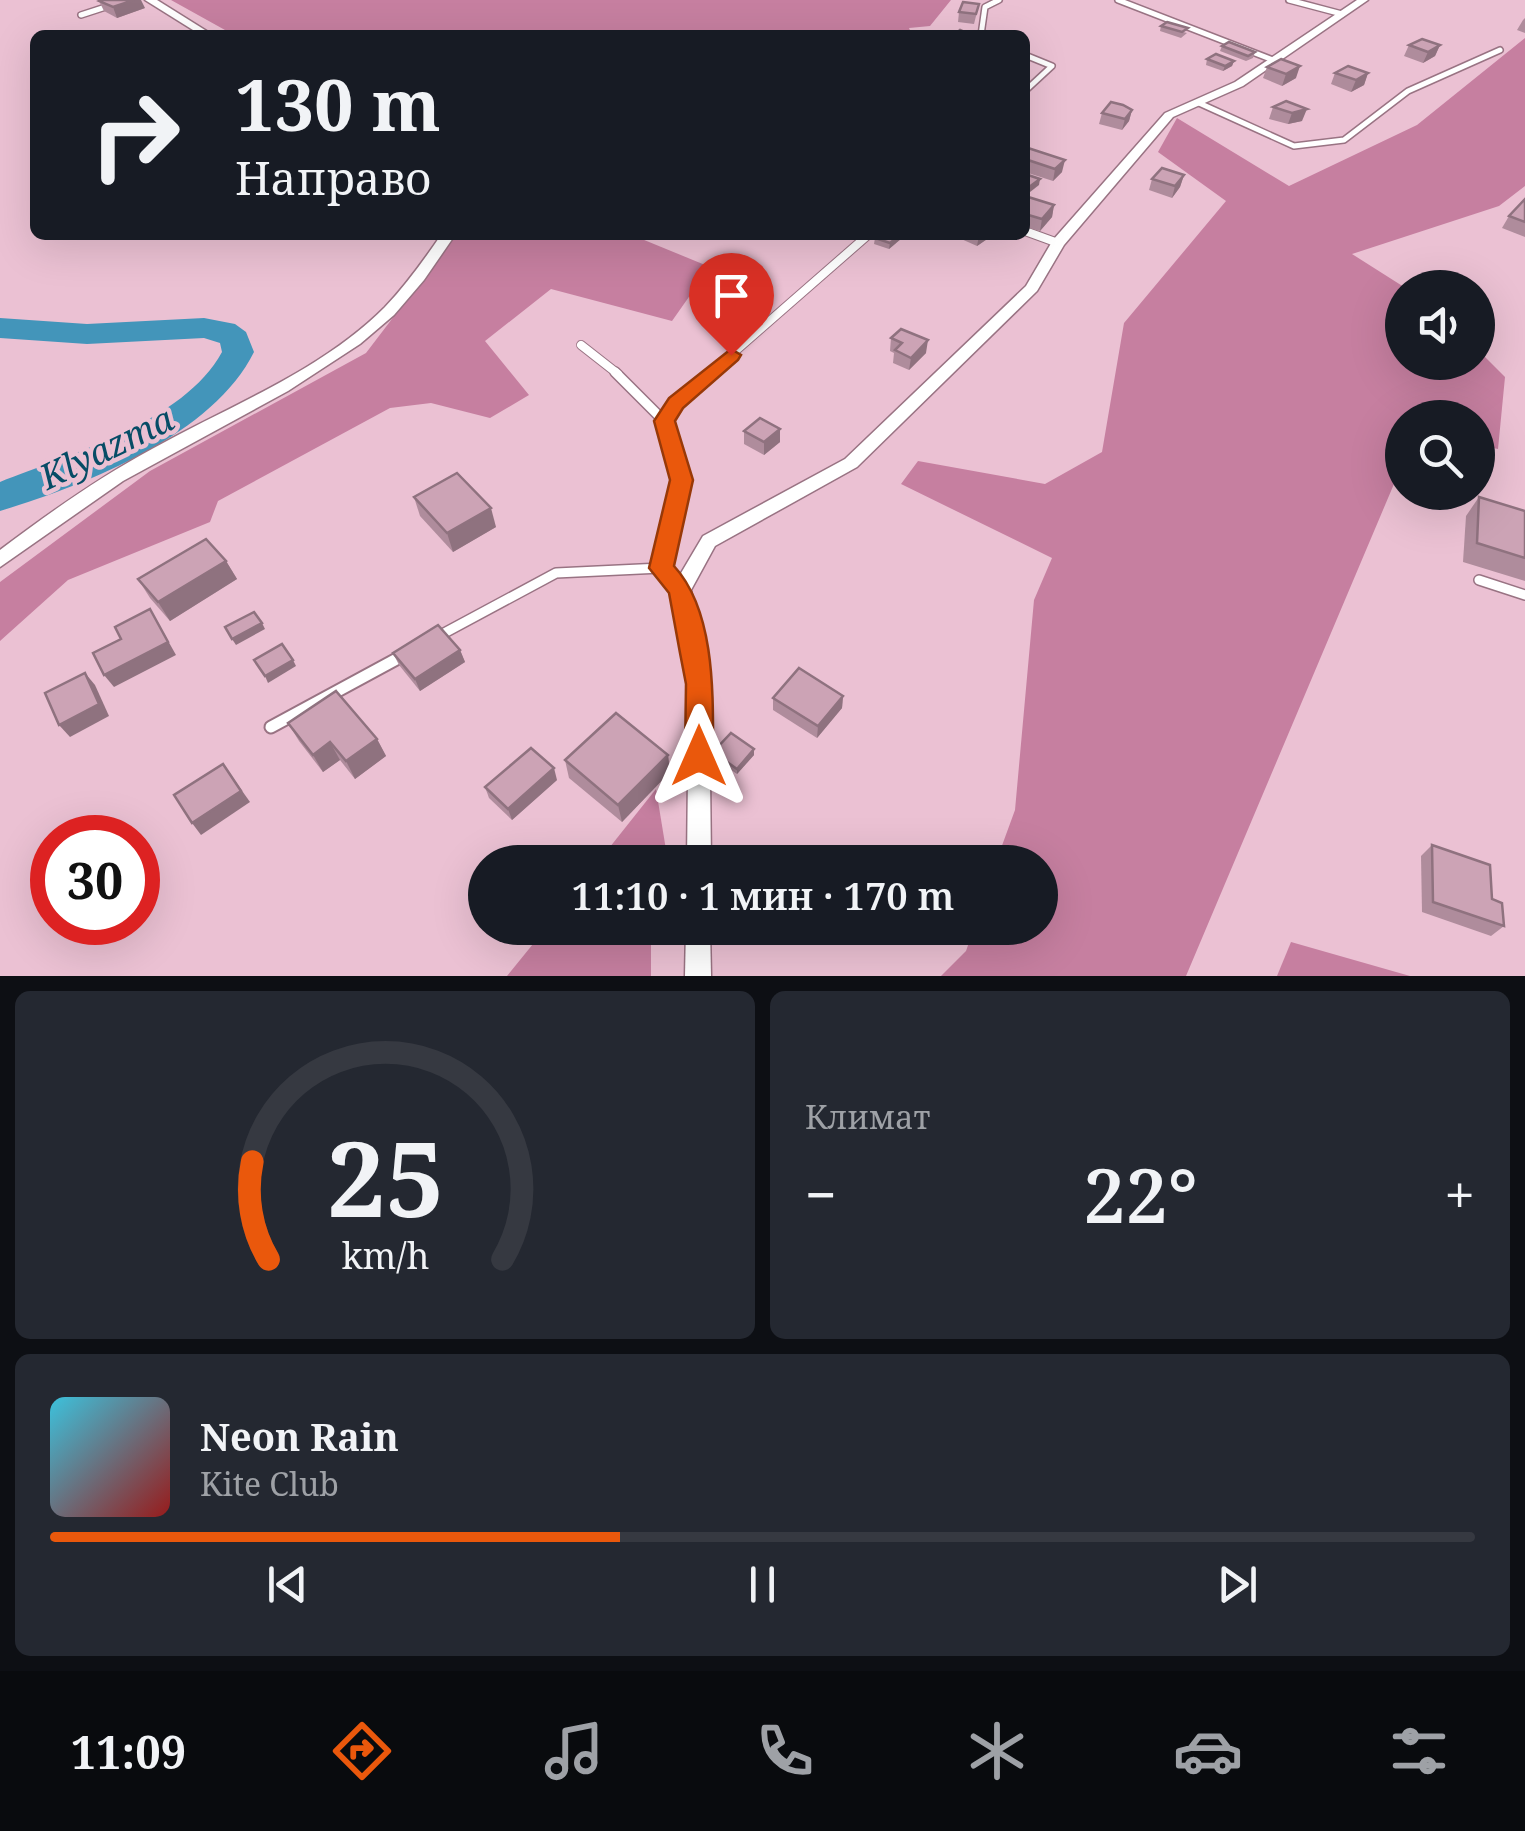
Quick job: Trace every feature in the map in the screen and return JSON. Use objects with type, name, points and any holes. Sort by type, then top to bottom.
[{"type":"street","points":[[150,0],[200,30]]},
{"type":"street","points":[[699,845],[700,684],[680,590],[710,541],[851,463],[1032,288],[1058,243],[1169,115],[1240,84],[1363,0]]},
{"type":"street","points":[[0,560],[82,498],[159,452],[314,373],[364,336],[400,299],[444,240]]},
{"type":"street","points":[[698,945],[698,976]]},
{"type":"lane","points":[[80,15],[128,0]]},
{"type":"lane","points":[[981,30],[984,7],[999,0]]},
{"type":"lane","points":[[1118,0],[1272,60]]},
{"type":"lane","points":[[1290,0],[1342,14]]},
{"type":"lane","points":[[1198,103],[1294,146],[1344,140],[1408,92],[1500,50]]},
{"type":"lane","points":[[1030,57],[1052,66],[1030,86]]},
{"type":"lane","points":[[1030,232],[1058,243]]},
{"type":"lane","points":[[664,421],[676,403],[862,240]]},
{"type":"lane","points":[[582,345],[636,388],[664,421],[682,480],[661,568]]},
{"type":"lane","points":[[661,568],[680,590]]},
{"type":"lane","points":[[272,727],[556,573],[661,568]]},
{"type":"lane","points":[[1479,580],[1525,596]]},
{"type":"shaded area","points":[[171,0],[951,0],[930,26],[910,30],[225,30]]},
{"type":"shaded area","points":[[1525,38],[1525,186],[1499,206],[1352,254],[1385,275],[1385,380],[1495,380],[1495,367],[1505,377],[1498,449],[1495,400],[1385,400],[1385,505],[1186,976],[941,976],[968,945],[1058,945],[1058,845],[1002,845],[1015,810],[1034,600],[1052,558],[901,484],[918,461],[1045,484],[1102,452],[1124,323],[1226,201],[1158,152],[1177,118],[1289,186],[1417,125]]},
{"type":"shaded area","points":[[452,240],[644,240],[710,267],[672,321],[551,289],[485,341],[529,395],[490,418],[431,403],[390,408],[218,501],[210,522],[68,580],[0,641],[0,582],[150,471],[366,353]]},
{"type":"shaded area","points":[[656,789],[665,845],[612,845]]},
{"type":"shaded area","points":[[1291,942],[1410,976],[1277,976]]},
{"type":"shaded area","points":[[532,945],[651,945],[651,976],[507,976]]},
{"type":"building","points":[[101,0],[134,0],[113,7]]},
{"type":"building","points":[[963,2],[979,4],[976,14],[959,12]]},
{"type":"building","points":[[1167,22],[1188,28],[1182,32],[1161,26]]},
{"type":"building","points":[[1422,39],[1440,45],[1428,52],[1409,45]]},
{"type":"building","points":[[1229,42],[1255,52],[1248,56],[1222,46]]},
{"type":"building","points":[[1216,54],[1234,61],[1225,66],[1207,59]]},
{"type":"building","points":[[1281,59],[1300,66],[1286,74],[1267,67]]},
{"type":"building","points":[[1348,66],[1368,73],[1356,80],[1335,73]]},
{"type":"building","points":[[1286,101],[1307,109],[1292,113],[1273,107]]},
{"type":"building","points":[[1111,102],[1132,110],[1125,119],[1102,113]]},
{"type":"building","points":[[1030,149],[1065,160],[1055,169],[1030,161]]},
{"type":"building","points":[[1162,168],[1184,175],[1175,186],[1152,179]]},
{"type":"building","points":[[1030,198],[1054,205],[1042,219],[1030,215]]},
{"type":"building","points":[[1525,199],[1525,222],[1509,216]]},
{"type":"building","points":[[901,329],[928,340],[911,358],[895,350],[902,343],[891,338]]},
{"type":"building","points":[[760,418],[780,429],[764,442],[744,431]]},
{"type":"building","points":[[457,473],[491,508],[447,533],[414,497]]},
{"type":"building","points":[[1495,502],[1525,511],[1525,558],[1477,543],[1478,510],[1495,510]]},
{"type":"building","points":[[206,539],[226,561],[158,602],[138,579]]},
{"type":"building","points":[[150,609],[168,642],[104,675],[93,653],[121,639],[115,627]]},
{"type":"building","points":[[254,612],[262,623],[232,639],[225,627]]},
{"type":"building","points":[[438,625],[460,650],[415,679],[393,653]]},
{"type":"building","points":[[282,644],[293,660],[265,676],[254,660]]},
{"type":"building","points":[[799,668],[843,696],[818,726],[773,698]]},
{"type":"building","points":[[85,673],[99,704],[59,725],[45,693]]},
{"type":"building","points":[[336,691],[377,739],[346,761],[330,742],[313,755],[288,723]]},
{"type":"building","points":[[616,713],[668,755],[618,805],[565,760]]},
{"type":"building","points":[[731,733],[754,749],[737,769],[713,752]]},
{"type":"building","points":[[531,748],[554,768],[508,809],[485,787]]},
{"type":"building","points":[[223,764],[241,791],[192,823],[174,795]]},
{"type":"building","points":[[1432,845],[1490,865],[1492,899],[1502,903],[1504,926],[1433,902]]},
{"type":"waterway","name":"Klyazma","points":[[0,328],[87,334],[204,328],[224,331],[235,339],[238,352],[225,376],[202,399],[171,420],[135,440],[0,497]]},
{"type":"route","points":[[699,756],[700,684],[680,590],[661,568],[682,480],[664,421],[676,403],[731,355]]}]
